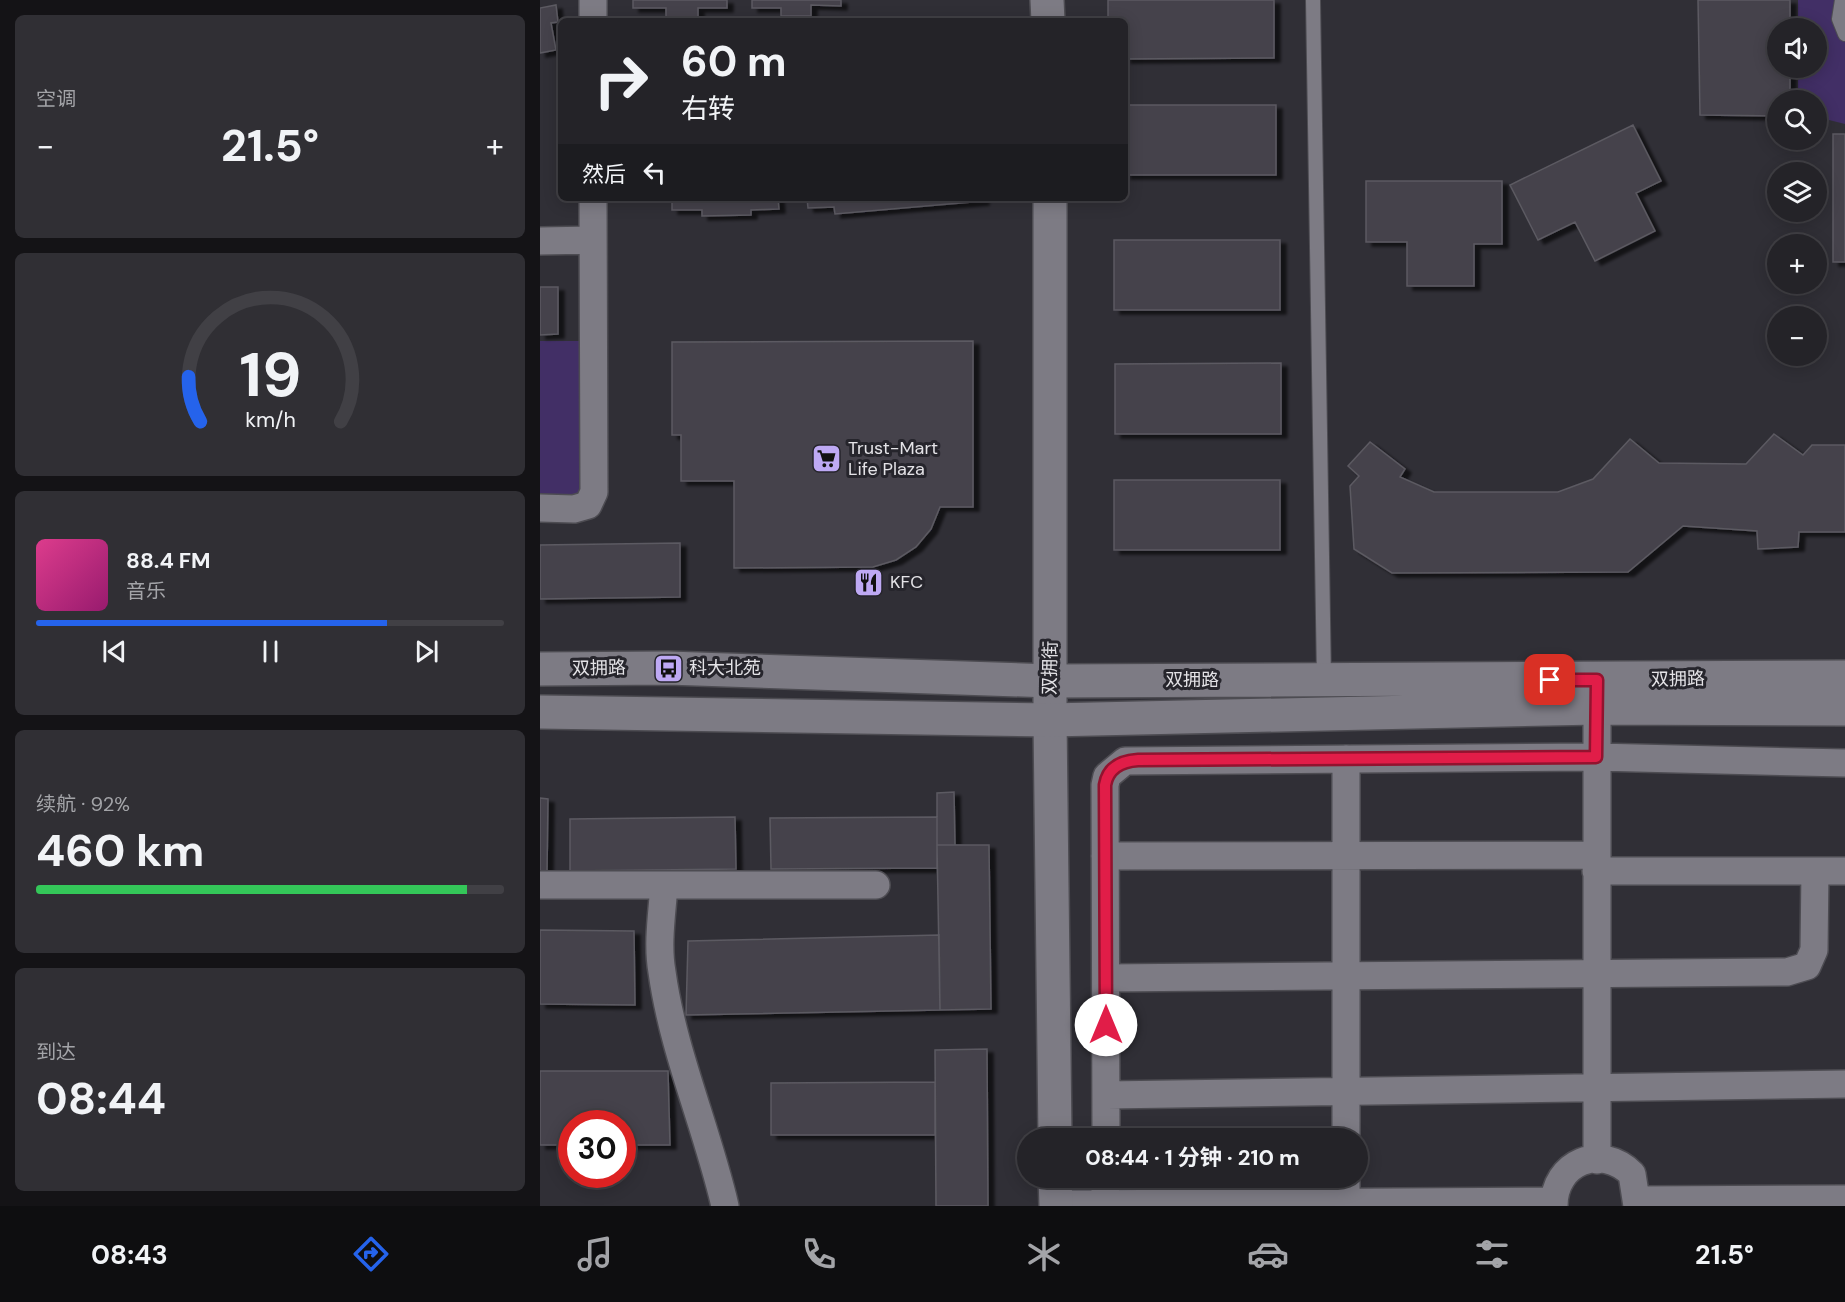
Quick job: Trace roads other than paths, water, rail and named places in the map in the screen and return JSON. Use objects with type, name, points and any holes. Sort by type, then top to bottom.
[{"type":"main road","points":[[1047,0],[1048,18]]},
{"type":"main road","name":"双拥街","points":[[1050,201],[1050,720],[1055,1128]]},
{"type":"main road","name":"双拥路","points":[[540,669],[668,668],[1050,681],[1324,680],[1845,709]]},
{"type":"main road","name":"双拥路","points":[[540,712],[1050,720],[1597,694],[1845,677]]},
{"type":"street","points":[[593,0],[593,18]]},
{"type":"street","points":[[540,508],[580,508],[588,505],[592,499],[593,201]]},
{"type":"street","points":[[540,241],[593,240]]},
{"type":"street","points":[[1597,694],[1597,1160]]},
{"type":"street","points":[[1106,1128],[1107,776],[1125,761],[1596,757],[1845,763]]},
{"type":"street","points":[[1346,759],[1346,1128]]},
{"type":"street","points":[[1106,856],[1346,855],[1845,871]]},
{"type":"street","points":[[1106,978],[1799,970],[1807,966],[1814,950],[1815,871]]},
{"type":"street","points":[[540,885],[876,885]]},
{"type":"street","points":[[664,885],[660,931],[662,971],[677,1038],[725,1206]]},
{"type":"street","points":[[1107,1095],[1845,1084]]},
{"type":"street","points":[[1056,1196],[1346,1195],[1554,1204],[1561,1176],[1577,1163],[1597,1160],[1615,1162],[1628,1170],[1635,1181],[1637,1203],[1845,1199]]},
{"type":"lane","points":[[1314,0],[1324,680]]},
{"type":"lane","points":[[1842,0],[1839,19],[1845,34]]},
{"type":"place","name":"Trust-Mart Life Plaza","points":[[827,458]]},
{"type":"place","name":"KFC","points":[[869,582]]},
{"type":"place","name":"科大北苑","points":[[668,668]]}]
